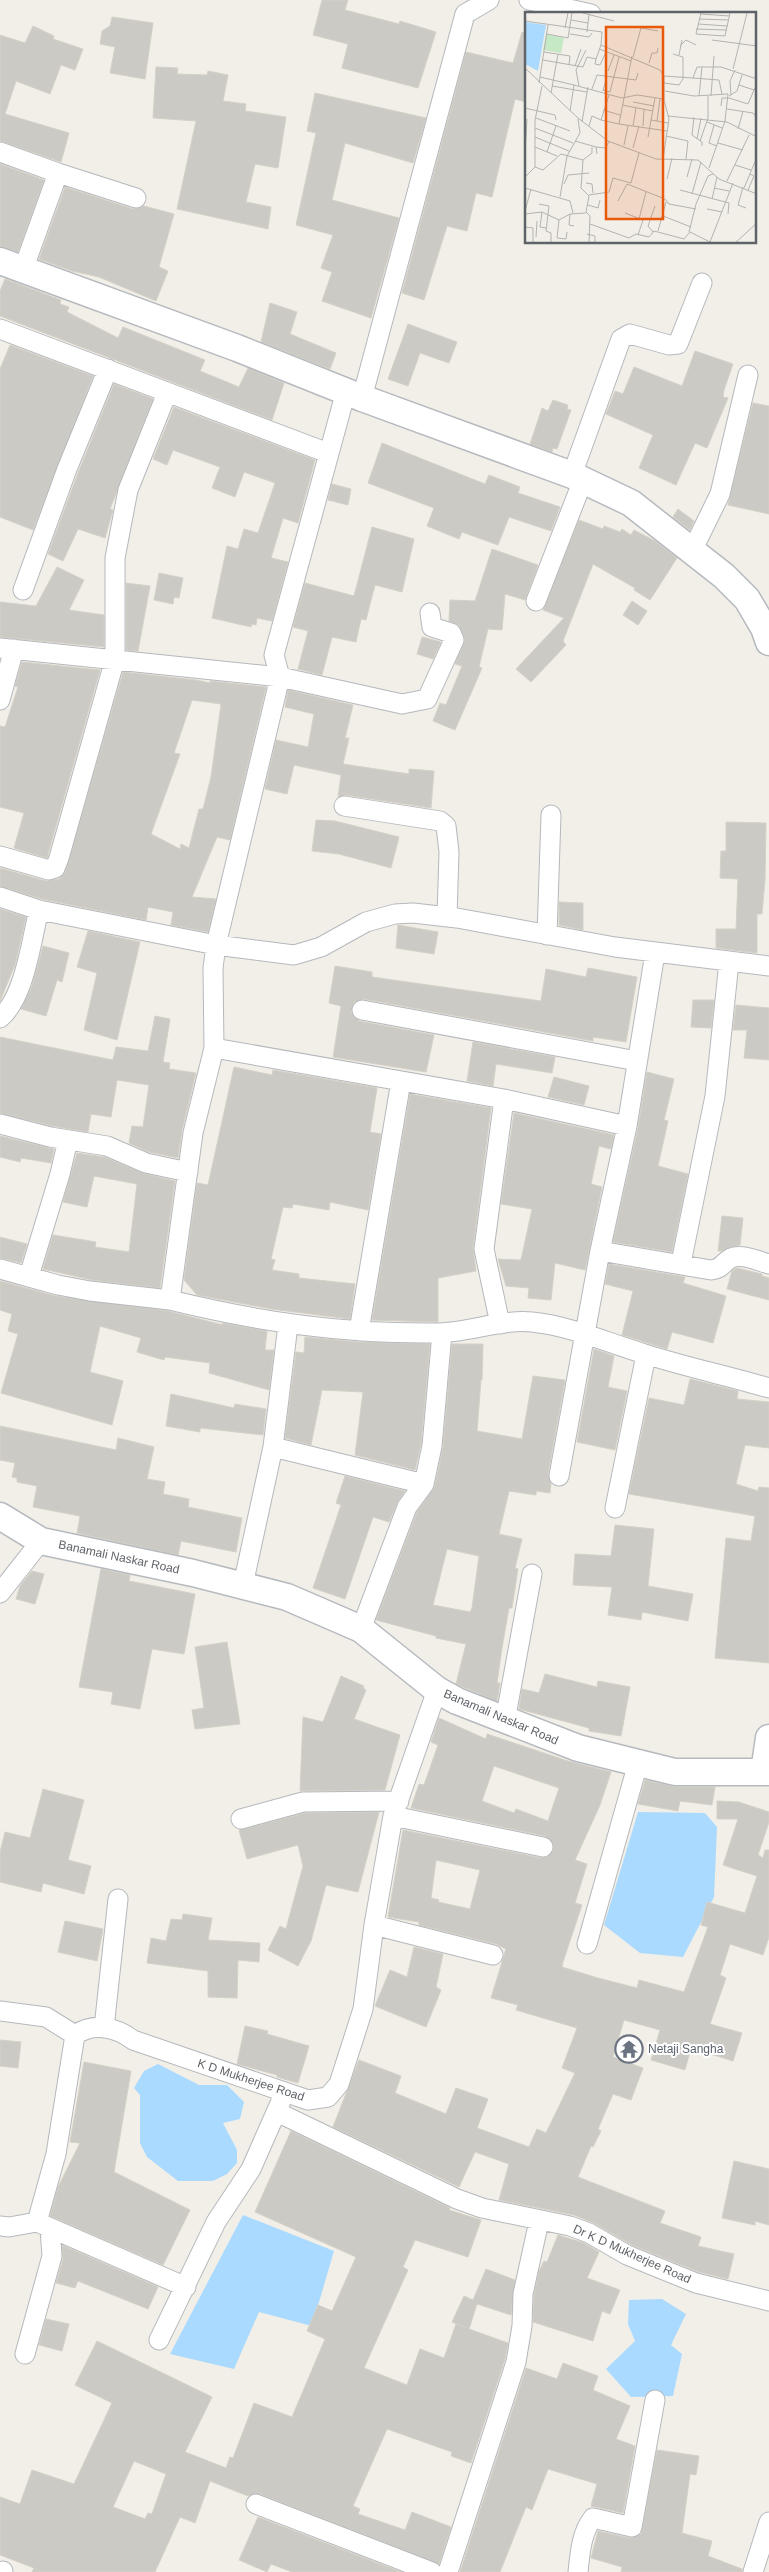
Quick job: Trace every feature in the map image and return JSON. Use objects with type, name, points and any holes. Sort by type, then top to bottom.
[{"type":"street","points":[[170,1300],[193,1133],[214,1048],[213,968],[216,945],[280,677],[274,654],[328,453],[354,394],[466,14],[488,0]]},
{"type":"street","points":[[530,0],[582,12]]},
{"type":"street","points":[[0,152],[136,198]]},
{"type":"street","points":[[58,173],[12,265],[238,348],[354,394],[578,477],[631,503],[724,576],[747,599],[764,628],[769,642]]},
{"type":"street","points":[[536,601],[578,477],[621,338],[630,334],[670,345],[678,344],[702,283]]},
{"type":"street","points":[[0,329],[328,453]]},
{"type":"street","points":[[23,590],[67,470],[108,369]]},
{"type":"street","points":[[692,551],[720,494],[748,375]]},
{"type":"street","points":[[0,856],[40,869],[55,868],[115,659],[116,558],[119,527],[128,490],[167,393]]},
{"type":"street","points":[[0,700],[7,649],[280,677],[402,704],[427,699],[454,640],[451,633],[432,627],[430,613]]},
{"type":"street","points":[[344,806],[440,821],[446,826],[449,852],[447,917]]},
{"type":"street","points":[[547,935],[551,815]]},
{"type":"street","points":[[0,897],[39,910],[216,945],[294,955],[321,948],[366,922],[382,917],[413,913],[447,917],[655,953],[769,966]]},
{"type":"street","points":[[0,1018],[8,1012],[17,997],[39,910]]},
{"type":"street","points":[[559,1476],[600,1251],[627,1126],[655,953]]},
{"type":"street","points":[[681,1263],[715,1096],[729,962]]},
{"type":"street","points":[[362,1010],[637,1060]]},
{"type":"street","points":[[214,1048],[504,1099],[627,1126]]},
{"type":"street","points":[[358,1331],[401,1080]]},
{"type":"street","points":[[500,1324],[484,1249],[504,1099]]},
{"type":"street","points":[[0,1124],[68,1140],[108,1146],[146,1162],[188,1172]]},
{"type":"street","points":[[29,1276],[60,1174],[68,1140]]},
{"type":"street","points":[[600,1251],[681,1263],[711,1270],[720,1269],[732,1257],[742,1256],[769,1264]]},
{"type":"street","points":[[0,1269],[90,1291],[170,1300],[288,1325],[358,1331],[442,1333],[500,1324],[532,1322],[584,1334],[646,1354],[769,1388]]},
{"type":"street","points":[[243,1585],[273,1446],[288,1325]]},
{"type":"street","points":[[361,1629],[406,1506],[424,1484],[432,1446],[442,1333]]},
{"type":"street","points":[[615,1508],[646,1354]]},
{"type":"street","points":[[273,1446],[424,1484]]},
{"type":"street","name":"Banamali Naskar Road","points":[[0,1516],[42,1541],[243,1585],[287,1597],[361,1629],[437,1690],[505,1720],[578,1748],[675,1772],[767,1772]]},
{"type":"street","points":[[0,1593],[42,1541]]},
{"type":"street","points":[[505,1720],[532,1574]]},
{"type":"street","name":"K D Mukherjee Road","points":[[104,2028],[284,2093],[308,2100],[328,2097],[339,2084],[363,2009],[374,1924],[396,1809],[437,1690]]},
{"type":"street","points":[[767,1772],[769,1738]]},
{"type":"street","points":[[588,1944],[638,1763]]},
{"type":"street","points":[[241,1820],[303,1802],[396,1809],[543,1847]]},
{"type":"street","points":[[75,2035],[91,2027],[104,2028],[118,1899]]},
{"type":"street","points":[[374,1924],[493,1954]]},
{"type":"street","points":[[0,2011],[46,2017],[75,2035]]},
{"type":"street","points":[[25,2354],[52,2256],[44,2225],[75,2035]]},
{"type":"street","points":[[159,2340],[216,2222],[251,2169],[284,2093]]},
{"type":"street","name":"Dr K D Mukherjee Road","points":[[276,2112],[457,2199],[482,2208],[570,2226],[589,2233],[627,2255],[696,2283],[769,2301]]},
{"type":"street","points":[[448,2572],[516,2362],[522,2326],[523,2294],[539,2221]]},
{"type":"street","points":[[0,2226],[44,2225],[186,2287]]},
{"type":"street","points":[[578,2572],[582,2543],[588,2525],[593,2518],[632,2527],[655,2400]]},
{"type":"street","points":[[256,2504],[432,2572]]},
{"type":"street","points":[[753,2572],[766,2542],[769,2522]]},
{"type":"water","points":[[638,1812],[705,1813],[717,1827],[714,1897],[683,1957],[640,1953],[604,1925]]},
{"type":"water","points":[[158,2064],[199,2085],[227,2085],[244,2102],[240,2119],[223,2123],[237,2150],[237,2163],[227,2174],[213,2181],[178,2181],[147,2157],[140,2143],[140,2095],[134,2088],[144,2071]]},
{"type":"water","points":[[243,2215],[334,2251],[312,2326],[259,2312],[234,2369],[170,2354]]},
{"type":"water","points":[[662,2299],[686,2314],[671,2345],[682,2354],[673,2396],[631,2397],[606,2369],[635,2341],[628,2324],[629,2300]]},
{"type":"building","points":[[322,0],[348,0],[345,10],[399,24],[400,21],[436,32],[418,88],[342,68],[348,44],[313,35]]},
{"type":"building","points":[[112,17],[153,23],[145,79],[110,73],[115,47],[100,44],[102,31],[110,26]]},
{"type":"building","points":[[33,26],[54,36],[53,39],[83,49],[75,70],[61,65],[50,94],[16,81],[5,114],[69,133],[61,162],[0,141],[0,35],[25,43]]},
{"type":"building","points":[[522,32],[525,33],[525,102],[515,99],[492,197],[476,193],[467,231],[447,226],[424,300],[402,293],[466,52],[513,63]]},
{"type":"building","points":[[156,67],[178,68],[177,74],[207,75],[208,71],[228,75],[223,101],[246,104],[245,111],[286,117],[278,168],[255,164],[246,202],[271,207],[268,229],[177,209],[196,121],[153,118]]},
{"type":"building","points":[[315,93],[426,118],[413,163],[345,143],[332,200],[399,218],[371,318],[322,301],[332,272],[321,268],[333,235],[296,225],[316,133],[307,131]]},
{"type":"building","points":[[0,164],[44,180],[18,252],[0,246]]},
{"type":"building","points":[[65,187],[133,209],[144,206],[174,214],[159,267],[168,271],[156,301],[99,277],[72,271],[39,259]]},
{"type":"building","points":[[5,279],[61,300],[60,304],[69,307],[67,312],[118,338],[123,327],[205,360],[200,371],[239,387],[248,368],[284,383],[272,420],[0,316],[0,291]]},
{"type":"building","points":[[270,303],[297,312],[290,334],[336,353],[330,369],[261,342]]},
{"type":"building","points":[[408,324],[457,342],[449,363],[420,353],[408,386],[388,379]]},
{"type":"building","points":[[10,345],[93,376],[33,530],[0,517],[0,369]]},
{"type":"building","points":[[695,351],[733,364],[724,390],[723,397],[728,398],[707,448],[695,443],[676,485],[639,468],[653,435],[606,414],[615,391],[623,394],[634,367],[682,386]]},
{"type":"building","points":[[114,384],[153,399],[110,509],[113,510],[105,538],[78,529],[63,561],[48,554]]},
{"type":"building","points":[[553,400],[568,405],[567,409],[571,410],[557,449],[553,448],[552,452],[530,444],[542,408],[548,411]]},
{"type":"building","points":[[753,403],[769,406],[769,514],[728,505]]},
{"type":"building","points":[[174,407],[315,460],[298,523],[283,518],[271,558],[288,562],[272,621],[257,618],[256,625],[252,624],[251,627],[212,618],[227,546],[238,549],[244,529],[258,533],[275,483],[244,472],[235,497],[212,488],[220,467],[173,450],[167,465],[153,459]]},
{"type":"building","points":[[382,443],[485,484],[489,475],[520,487],[518,493],[560,507],[551,531],[509,517],[498,545],[462,532],[459,539],[427,526],[434,508],[368,483]]},
{"type":"building","points":[[332,484],[351,489],[348,505],[328,500]]},
{"type":"building","points":[[678,509],[694,521],[690,530],[673,517]]},
{"type":"building","points":[[579,520],[603,529],[604,526],[620,532],[622,529],[631,535],[634,530],[655,541],[677,558],[650,600],[634,590],[635,588],[593,564],[563,641],[566,645],[531,682],[516,669],[564,618],[543,610]]},
{"type":"building","points":[[372,527],[414,539],[402,592],[375,585],[366,620],[361,619],[356,642],[332,637],[322,675],[298,669],[308,631],[293,627],[305,583],[354,596]]},
{"type":"building","points":[[492,549],[538,565],[525,600],[505,594],[502,630],[488,629],[479,667],[482,668],[455,730],[433,721],[440,703],[446,705],[462,666],[455,664],[465,640],[459,625],[449,621],[450,600],[475,601]]},
{"type":"building","points":[[57,567],[84,580],[69,610],[104,615],[104,647],[0,637],[0,602],[36,606]]},
{"type":"building","points":[[159,573],[183,578],[179,598],[174,597],[173,604],[154,600]]},
{"type":"building","points":[[126,583],[150,586],[138,651],[126,650]]},
{"type":"building","points":[[632,601],[647,611],[638,625],[623,615]]},
{"type":"building","points":[[422,637],[441,642],[433,659],[417,654]]},
{"type":"building","points":[[22,662],[100,670],[47,858],[14,848],[24,813],[0,807],[0,726],[5,727],[18,687],[15,686]]},
{"type":"building","points":[[123,672],[210,683],[210,681],[266,687],[230,840],[217,837],[192,897],[216,899],[208,932],[171,925],[173,912],[148,907],[146,920],[42,899],[0,886],[0,868],[46,881],[59,879],[65,873]],"holes":[[[192,700],[221,704],[211,777],[203,809],[199,809],[189,848],[181,844],[180,849],[151,834],[180,754],[174,753]]]},
{"type":"building","points":[[288,690],[353,705],[345,738],[349,738],[343,764],[409,774],[409,769],[434,771],[431,808],[346,795],[338,797],[341,775],[294,765],[287,794],[265,789],[276,740],[308,747],[314,714],[285,707]]},
{"type":"building","points":[[316,820],[335,821],[399,837],[391,868],[339,854],[312,851]]},
{"type":"building","points":[[726,822],[766,823],[765,880],[762,914],[757,914],[757,953],[716,948],[716,929],[736,929],[738,879],[720,878],[721,851],[726,851]]},
{"type":"building","points":[[559,902],[583,903],[583,930],[559,925]]},
{"type":"building","points":[[0,909],[26,917],[15,965],[0,1001]]},
{"type":"building","points":[[398,925],[438,932],[434,954],[396,948]]},
{"type":"building","points":[[88,931],[140,942],[117,1040],[84,1030],[97,973],[77,967]]},
{"type":"building","points":[[43,946],[69,953],[62,982],[57,980],[46,1016],[21,1009],[32,986]]},
{"type":"building","points":[[335,966],[372,972],[372,977],[541,1001],[546,969],[586,977],[588,968],[637,977],[626,1042],[593,1037],[593,1041],[364,999],[354,1002],[351,1013],[359,1021],[434,1035],[426,1072],[333,1057],[341,1006],[329,1003]]},
{"type":"building","points":[[693,1000],[714,1000],[711,1028],[691,1027]]},
{"type":"building","points":[[736,1005],[769,1008],[769,1060],[744,1058],[747,1030],[733,1030]]},
{"type":"building","points":[[155,1016],[170,1019],[163,1062],[170,1063],[169,1069],[196,1073],[182,1130],[178,1158],[149,1152],[129,1143],[132,1126],[143,1127],[149,1085],[117,1080],[111,1117],[91,1114],[88,1132],[52,1126],[0,1113],[0,1037],[113,1060],[116,1047],[148,1051]]},
{"type":"building","points":[[473,1042],[555,1057],[552,1073],[496,1064],[493,1086],[467,1081]]},
{"type":"building","points":[[234,1067],[272,1075],[273,1070],[377,1088],[370,1132],[381,1134],[368,1210],[330,1202],[329,1210],[293,1204],[292,1208],[283,1207],[271,1259],[275,1260],[272,1270],[299,1274],[299,1278],[355,1284],[350,1319],[271,1309],[197,1295],[184,1280],[197,1183],[208,1185]]},
{"type":"building","points":[[647,1072],[674,1079],[664,1120],[668,1121],[658,1166],[688,1174],[672,1252],[613,1242],[638,1128]]},
{"type":"building","points":[[554,1077],[589,1086],[584,1105],[548,1097]]},
{"type":"building","points":[[410,1094],[491,1108],[473,1248],[476,1271],[438,1278],[438,1322],[372,1320]]},
{"type":"building","points":[[514,1113],[614,1135],[611,1149],[599,1146],[591,1184],[602,1187],[585,1270],[555,1263],[551,1300],[528,1298],[529,1288],[506,1286],[498,1259],[521,1260],[532,1209],[501,1204]]},
{"type":"building","points":[[0,1136],[54,1149],[51,1163],[21,1158],[20,1162],[0,1157]]},
{"type":"building","points":[[77,1153],[104,1157],[142,1173],[175,1181],[160,1288],[92,1280],[43,1269],[53,1235],[96,1242],[95,1247],[129,1252],[137,1184],[94,1176],[87,1207],[63,1202]]},
{"type":"building","points":[[722,1216],[743,1218],[740,1245],[718,1251]]},
{"type":"building","points":[[0,1237],[27,1244],[21,1263],[0,1258]]},
{"type":"building","points":[[609,1264],[685,1277],[683,1283],[726,1296],[713,1343],[672,1332],[667,1349],[622,1335],[633,1291],[605,1284]]},
{"type":"building","points":[[737,1268],[762,1274],[762,1276],[769,1278],[769,1300],[727,1289],[732,1271]]},
{"type":"building","points":[[0,1281],[56,1296],[168,1311],[223,1325],[222,1323],[267,1331],[265,1350],[274,1350],[269,1390],[209,1373],[210,1363],[165,1357],[164,1360],[137,1352],[141,1338],[100,1326],[90,1372],[123,1381],[112,1425],[1,1393],[18,1334],[8,1331],[12,1314],[0,1310]]},
{"type":"building","points":[[305,1337],[358,1342],[430,1344],[421,1444],[415,1470],[355,1455],[363,1392],[322,1390],[311,1445],[285,1438],[296,1352],[304,1353]]},
{"type":"building","points":[[452,1344],[483,1344],[477,1431],[522,1439],[533,1376],[565,1380],[548,1474],[551,1484],[550,1493],[536,1491],[536,1495],[509,1491],[499,1534],[522,1539],[515,1568],[518,1569],[512,1608],[509,1608],[502,1648],[497,1683],[500,1683],[497,1701],[456,1684],[466,1644],[436,1638],[436,1636],[376,1620],[417,1512],[435,1486],[443,1447]],"holes":[[[447,1549],[479,1556],[470,1612],[433,1605]]]},
{"type":"building","points":[[594,1349],[614,1356],[608,1387],[627,1391],[615,1450],[577,1442]]},
{"type":"building","points":[[690,1379],[738,1391],[737,1399],[769,1402],[769,1448],[745,1445],[736,1484],[758,1491],[759,1487],[769,1488],[769,1663],[715,1658],[726,1538],[751,1541],[755,1516],[629,1494],[649,1398],[684,1405]]},
{"type":"building","points":[[171,1394],[234,1408],[235,1404],[266,1409],[263,1435],[200,1428],[200,1432],[166,1426]]},
{"type":"building","points":[[0,1426],[116,1450],[118,1438],[154,1447],[147,1479],[165,1482],[163,1494],[189,1499],[188,1507],[242,1518],[236,1552],[181,1541],[178,1555],[77,1533],[80,1516],[33,1507],[37,1486],[17,1482],[17,1478],[12,1477],[15,1463],[0,1460]]},
{"type":"building","points":[[345,1476],[405,1491],[397,1503],[389,1522],[373,1517],[345,1599],[313,1588],[341,1505],[336,1503]]},
{"type":"building","points":[[615,1525],[654,1529],[648,1586],[693,1594],[688,1621],[642,1612],[641,1620],[608,1615],[612,1587],[573,1585],[575,1554],[611,1556]]},
{"type":"building","points":[[101,1569],[130,1575],[129,1581],[195,1594],[184,1654],[152,1649],[140,1709],[111,1704],[113,1692],[79,1687]]},
{"type":"building","points":[[32,1571],[44,1574],[35,1604],[16,1599],[20,1586]]},
{"type":"building","points":[[227,1642],[240,1724],[195,1729],[192,1710],[204,1708],[195,1647]]},
{"type":"building","points":[[545,1674],[597,1687],[598,1681],[630,1687],[621,1736],[589,1731],[589,1728],[519,1709],[522,1689],[539,1693]]},
{"type":"building","points":[[341,1676],[364,1686],[363,1688],[366,1690],[354,1719],[400,1735],[385,1790],[300,1791],[303,1717],[323,1722]]},
{"type":"building","points":[[439,1718],[486,1739],[487,1734],[568,1761],[611,1772],[600,1805],[575,1860],[587,1864],[575,1903],[582,1905],[562,1967],[637,1988],[639,1980],[684,1992],[708,1927],[701,1925],[707,1902],[745,1913],[757,1876],[723,1865],[738,1819],[717,1819],[717,1801],[739,1802],[769,1812],[769,1822],[758,1855],[763,1858],[765,1850],[769,1850],[769,1937],[763,1955],[730,1944],[720,1975],[726,1978],[710,2024],[742,2033],[733,2061],[691,2048],[685,2070],[651,2060],[660,2030],[624,2020],[613,2057],[643,2068],[631,2100],[613,2094],[598,2129],[601,2131],[593,2147],[591,2146],[578,2177],[665,2211],[660,2223],[701,2237],[698,2246],[734,2254],[728,2279],[699,2272],[632,2245],[594,2223],[574,2215],[499,2200],[509,2164],[475,2152],[459,2187],[333,2127],[359,2060],[401,2076],[395,2093],[446,2114],[456,2088],[488,2099],[477,2128],[529,2147],[537,2129],[546,2133],[575,2073],[562,2068],[577,2028],[516,2010],[518,2005],[491,1998],[506,1949],[496,1944],[419,1925],[419,1922],[388,1917],[403,1830],[541,1858],[547,1857],[554,1850],[553,1843],[545,1836],[411,1808],[419,1784],[424,1785],[438,1745],[431,1742]],"holes":[[[494,1766],[559,1788],[548,1821],[516,1809],[514,1813],[482,1801]],[[436,1860],[480,1870],[470,1909],[438,1902],[439,1900],[431,1898]]]},
{"type":"building","points":[[645,1780],[675,1787],[715,1787],[712,1805],[680,1801],[678,1811],[638,1804]]},
{"type":"building","points":[[43,1789],[84,1800],[68,1860],[91,1866],[84,1894],[43,1883],[41,1892],[0,1882],[0,1852],[5,1832],[30,1838]]},
{"type":"building","points":[[379,1812],[358,1892],[326,1885],[311,1941],[298,1966],[268,1950],[280,1926],[286,1929],[303,1866],[298,1845],[247,1859],[239,1830],[305,1813]]},
{"type":"building","points":[[183,1914],[212,1918],[208,1940],[260,1943],[259,1962],[238,1960],[237,1998],[208,1997],[208,1971],[147,1963],[151,1938],[166,1941],[171,1919],[182,1920]]},
{"type":"building","points":[[65,1921],[103,1929],[97,1961],[58,1952]]},
{"type":"building","points":[[414,1947],[443,1954],[436,1987],[441,1990],[426,2027],[375,2006],[390,1970],[407,1977]]},
{"type":"building","points":[[245,2026],[268,2031],[267,2034],[309,2046],[298,2083],[237,2064]]},
{"type":"building","points":[[0,2040],[21,2042],[18,2068],[0,2066]]},
{"type":"building","points":[[84,2062],[131,2071],[114,2172],[190,2210],[163,2265],[50,2216],[58,2187],[80,2143],[70,2142]]},
{"type":"building","points":[[291,2131],[450,2208],[449,2210],[481,2220],[468,2257],[415,2240],[403,2267],[408,2270],[364,2368],[407,2385],[420,2349],[444,2358],[456,2324],[466,2328],[452,2322],[464,2296],[473,2300],[486,2269],[515,2280],[511,2315],[477,2304],[469,2329],[508,2343],[505,2359],[471,2463],[451,2456],[452,2452],[387,2429],[353,2506],[360,2509],[358,2514],[405,2530],[412,2512],[451,2527],[439,2564],[260,2494],[248,2496],[210,2481],[195,2523],[180,2517],[155,2572],[32,2572],[34,2568],[0,2555],[0,2497],[20,2504],[32,2470],[74,2484],[112,2403],[75,2385],[97,2341],[212,2397],[185,2452],[226,2468],[230,2457],[233,2458],[254,2403],[292,2417],[325,2339],[307,2331],[318,2305],[332,2311],[356,2257],[255,2212]],"holes":[[[134,2461],[166,2474],[152,2514],[148,2513],[145,2519],[113,2507]]]},
{"type":"building","points":[[734,2161],[769,2169],[769,2225],[755,2221],[755,2225],[722,2218]]},
{"type":"building","points":[[558,2235],[584,2243],[599,2252],[587,2278],[620,2290],[610,2314],[602,2311],[593,2341],[533,2322],[534,2295],[539,2271],[544,2261],[547,2262]]},
{"type":"building","points":[[62,2245],[158,2287],[148,2309],[78,2281],[75,2288],[56,2283],[63,2259]]},
{"type":"building","points":[[46,2319],[69,2324],[62,2351],[39,2345]]},
{"type":"building","points":[[563,2363],[598,2376],[593,2390],[630,2406],[616,2439],[635,2446],[623,2513],[591,2506],[597,2484],[548,2469],[532,2510],[526,2507],[500,2572],[460,2572],[526,2368],[557,2379]]},
{"type":"building","points":[[657,2450],[699,2456],[696,2475],[690,2474],[682,2533],[712,2541],[708,2556],[742,2569],[742,2572],[621,2572],[622,2567],[591,2558],[598,2531],[630,2538],[641,2534]]},
{"type":"building","points":[[258,2517],[401,2572],[292,2572],[271,2564],[267,2572],[239,2560]]},
{"type":"place","name":"Netaji Sangha","points":[[629,2049]]}]
